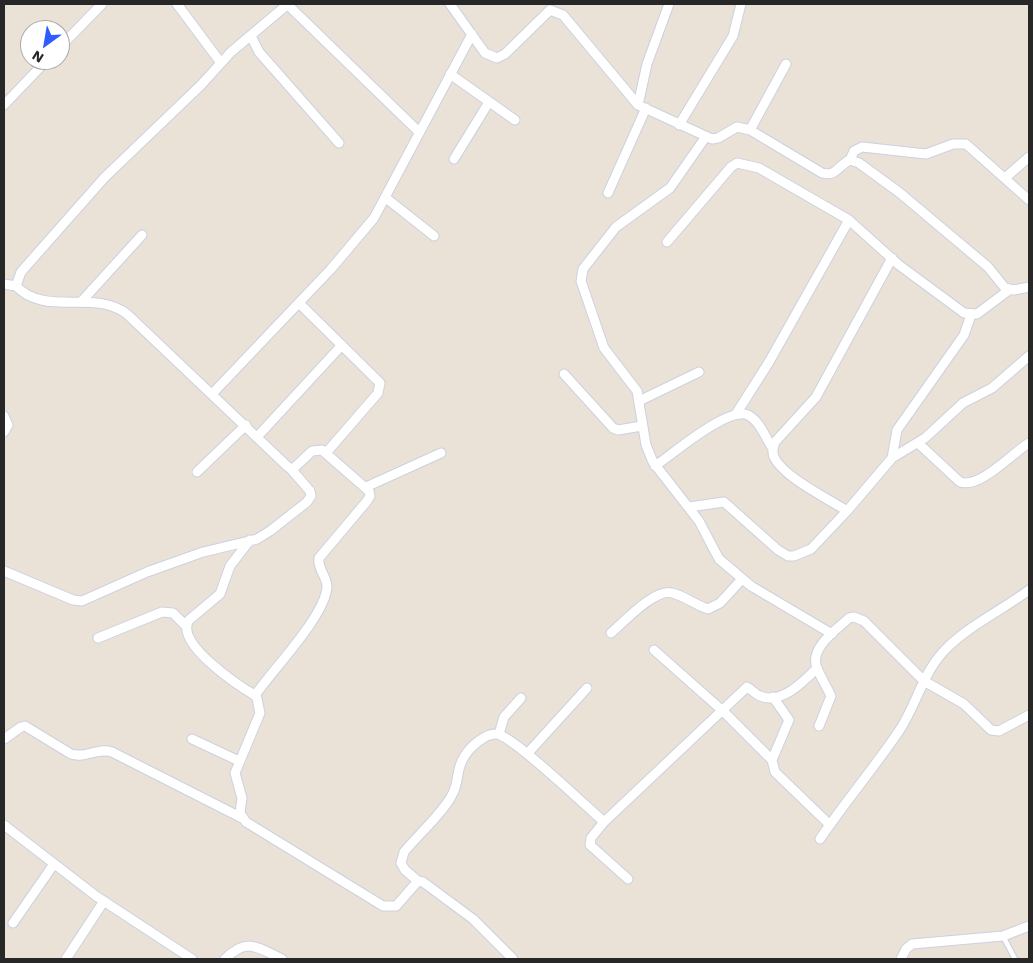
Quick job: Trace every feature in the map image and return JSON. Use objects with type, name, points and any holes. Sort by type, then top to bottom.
[{"type":"street","points":[[70,37],[102,4]]},
{"type":"street","points":[[177,4],[220,64]]},
{"type":"street","points":[[16,286],[21,272],[104,178],[201,86],[220,64],[288,4],[419,132]]},
{"type":"street","points":[[608,193],[642,106],[647,64],[669,4]]},
{"type":"street","points":[[679,125],[733,36],[741,4]]},
{"type":"street","points":[[454,5],[485,53],[497,58],[505,54],[553,7],[563,15],[626,92],[642,106],[705,138],[715,139],[737,127],[750,130],[822,173],[830,175],[835,174],[850,160],[854,151],[862,147],[926,154],[961,143],[970,147],[1029,200]]},
{"type":"street","points":[[212,394],[362,234],[386,198],[472,34]]},
{"type":"street","points":[[251,36],[259,52],[338,143]]},
{"type":"street","points":[[750,130],[786,64]]},
{"type":"street","points":[[4,105],[37,70]]},
{"type":"street","points":[[450,74],[515,120]]},
{"type":"street","points":[[454,160],[489,102]]},
{"type":"street","points":[[705,138],[670,188],[616,227],[581,275],[580,281],[604,348],[633,385],[639,401],[646,445],[656,466],[689,507],[719,559],[742,579],[783,606],[832,634]]},
{"type":"street","points":[[1005,178],[1029,157]]},
{"type":"street","points":[[850,160],[859,163],[900,193],[988,267],[1002,285],[1009,290]]},
{"type":"street","points":[[667,242],[731,167],[737,163],[759,168],[850,220],[892,258],[964,313],[971,315],[984,309],[1009,290],[1029,286]]},
{"type":"street","points":[[386,198],[434,236]]},
{"type":"street","points":[[736,414],[769,362],[850,220]]},
{"type":"street","points":[[80,302],[142,235]]},
{"type":"street","points":[[773,449],[776,442],[816,397],[892,258]]},
{"type":"street","points":[[4,284],[16,286],[32,296],[53,302],[110,304],[121,310],[291,469],[310,491],[310,498],[270,531],[250,540],[203,552],[156,568],[82,601],[73,600],[4,571]]},
{"type":"street","points":[[299,303],[377,379],[380,387],[326,453]]},
{"type":"street","points":[[892,458],[897,430],[964,335],[971,315]]},
{"type":"street","points":[[257,437],[342,345]]},
{"type":"street","points":[[689,507],[724,502],[778,550],[794,556],[803,554],[819,543],[892,458],[918,443],[963,403],[992,388],[1029,356]]},
{"type":"street","points":[[639,401],[699,372]]},
{"type":"street","points":[[564,374],[613,428],[618,430],[642,426]]},
{"type":"street","points":[[656,466],[715,423],[736,414],[746,414],[752,418],[773,449],[774,457],[789,474],[847,511]]},
{"type":"street","points":[[4,416],[8,425],[4,432]]},
{"type":"street","points":[[197,472],[246,426]]},
{"type":"street","points":[[918,443],[960,482],[966,484],[979,480],[1029,443]]},
{"type":"street","points":[[242,818],[240,813],[242,798],[235,773],[257,702],[315,615],[327,588],[326,580],[318,564],[319,558],[370,496],[366,487],[326,453],[317,449],[291,469]]},
{"type":"street","points":[[366,487],[442,453]]},
{"type":"street","points":[[186,626],[220,594],[230,566],[250,540]]},
{"type":"street","points":[[611,633],[643,605],[664,592],[671,592],[708,609],[720,603],[742,579]]},
{"type":"street","points":[[820,839],[898,732],[931,666],[956,639],[1028,594]]},
{"type":"street","points":[[98,638],[162,612],[173,614],[186,626],[186,631],[194,646],[257,702]]},
{"type":"street","points":[[819,726],[831,696],[815,662],[820,646],[849,618],[859,618],[924,681],[964,704],[995,732],[1029,715]]},
{"type":"street","points":[[654,650],[722,711],[772,760],[776,772],[830,825]]},
{"type":"street","points":[[628,879],[590,845],[591,838],[604,822],[747,687],[760,696],[773,697],[793,690],[817,668]]},
{"type":"street","points":[[527,754],[587,688]]},
{"type":"street","points":[[772,760],[789,720],[773,697]]},
{"type":"street","points":[[499,734],[504,716],[521,698]]},
{"type":"street","points":[[4,740],[21,727],[26,726],[79,757],[98,750],[112,752],[242,818],[383,906],[396,906],[418,881]]},
{"type":"street","points":[[512,959],[473,919],[432,887],[418,881],[400,863],[404,852],[454,792],[457,770],[468,751],[489,735],[499,734],[527,754],[604,822]]},
{"type":"street","points":[[192,739],[239,760]]},
{"type":"street","points":[[4,825],[104,901],[192,959]]},
{"type":"street","points":[[13,923],[54,864]]},
{"type":"street","points":[[66,959],[104,901]]},
{"type":"street","points":[[901,959],[906,949],[912,944],[1003,936],[1029,926]]},
{"type":"street","points":[[225,959],[241,946],[248,946],[282,959]]},
{"type":"lane","points":[[1003,936],[1015,959]]}]
